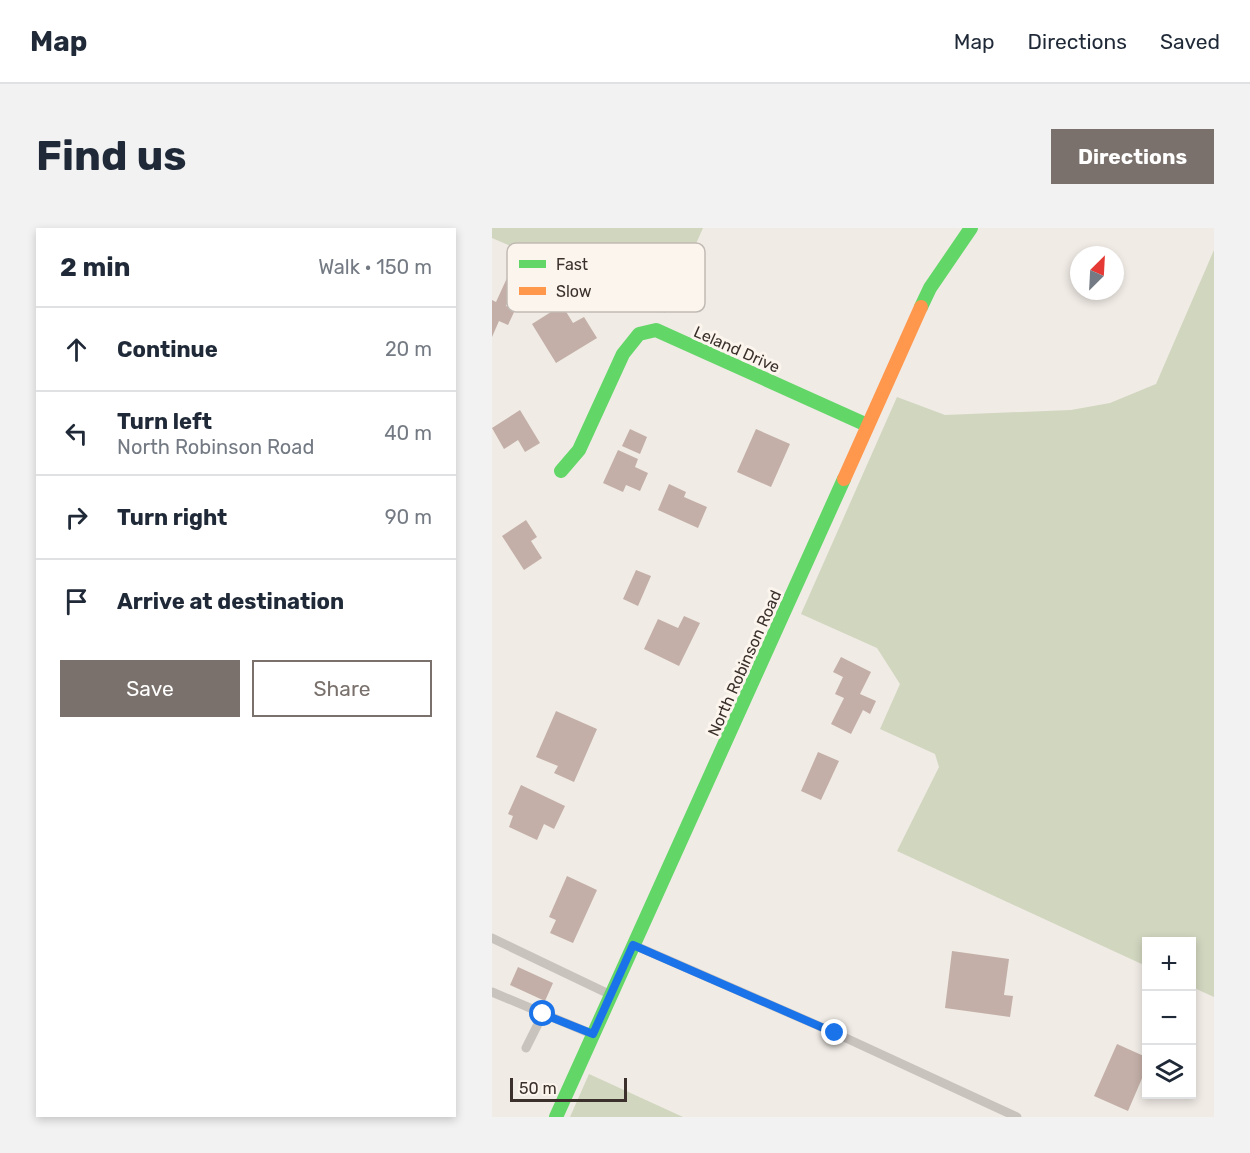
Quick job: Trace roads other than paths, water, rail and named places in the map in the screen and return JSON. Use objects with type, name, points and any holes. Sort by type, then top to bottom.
[{"type":"street","name":"North Robinson Road","points":[[556,1117],[930,288],[971,228]]},
{"type":"street","name":"Leland Drive","points":[[561,471],[579,450],[623,354],[639,334],[656,330],[867,426]]},
{"type":"lane","points":[[492,938],[611,995]]},
{"type":"lane","points":[[633,945],[835,1033],[1017,1117]]},
{"type":"lane","points":[[492,992],[593,1034]]},
{"type":"lane","points":[[526,1048],[543,1014]]}]
